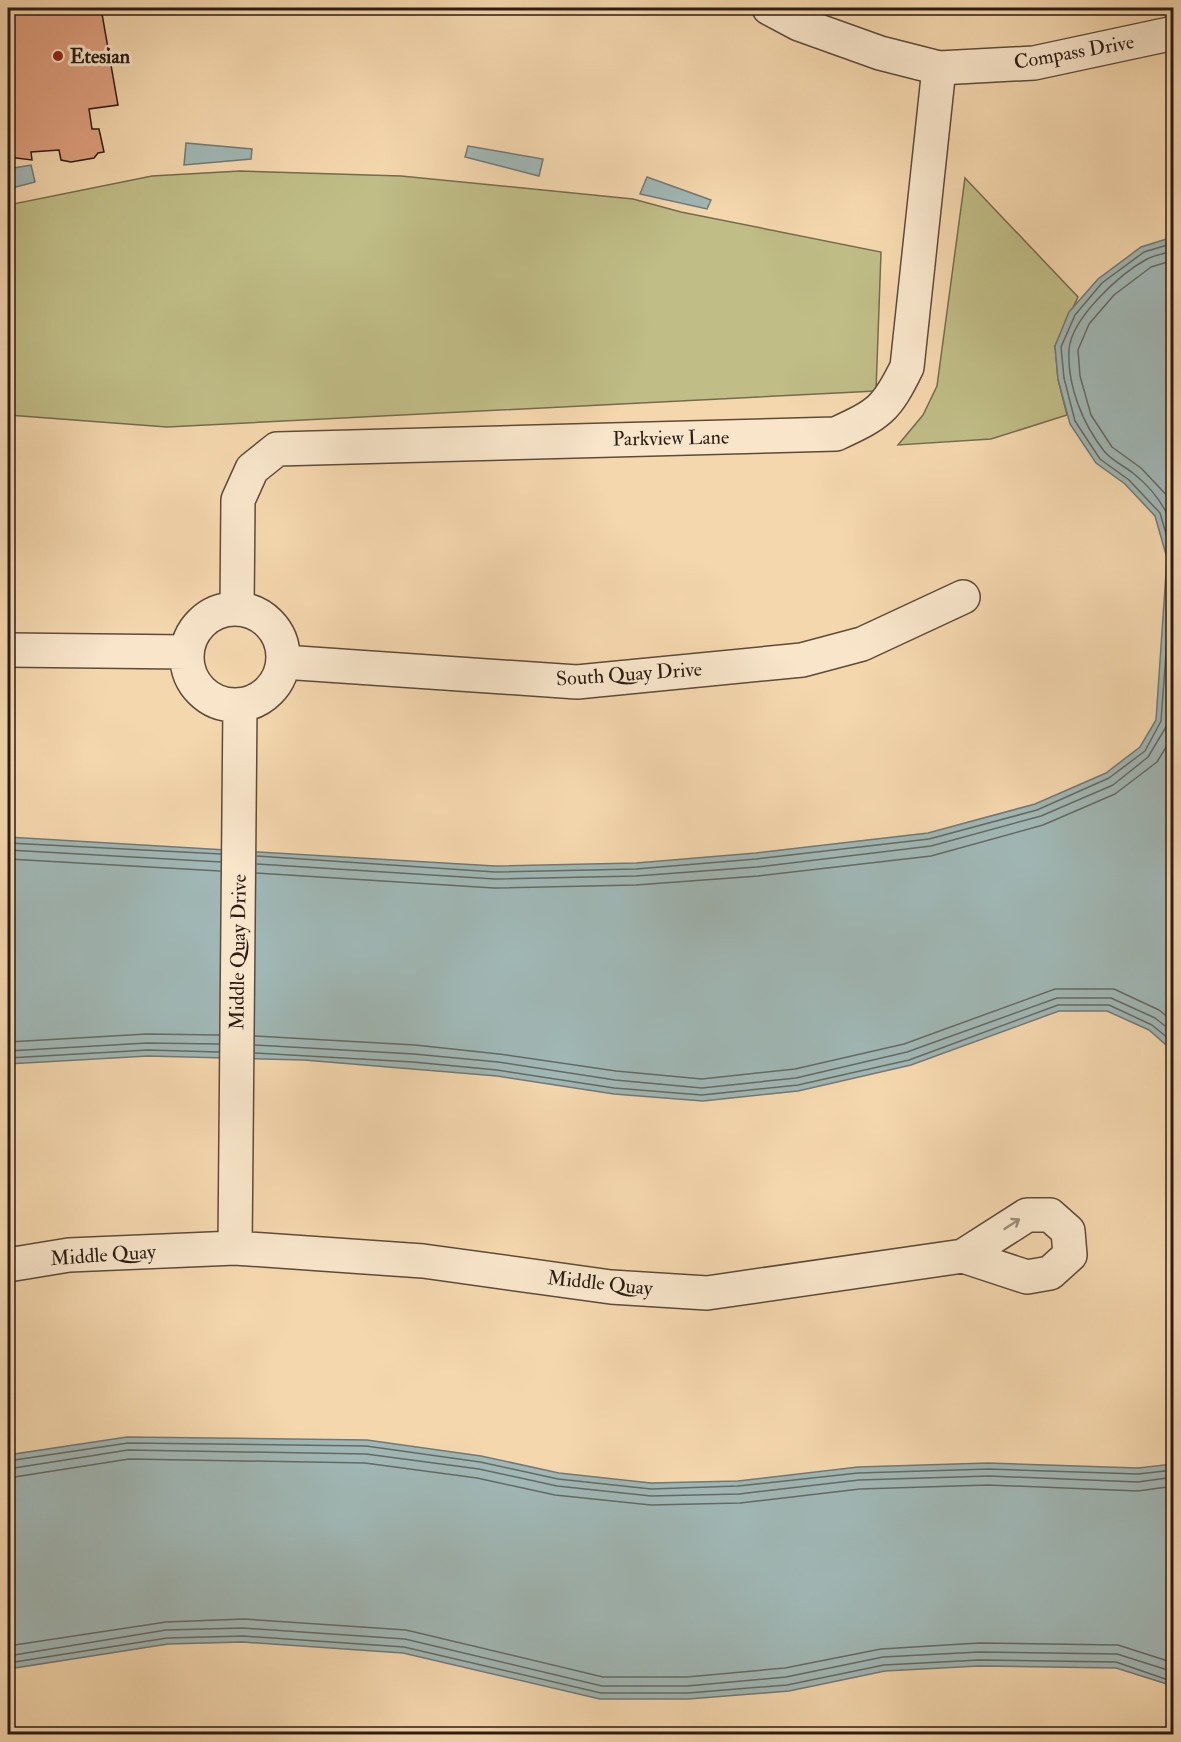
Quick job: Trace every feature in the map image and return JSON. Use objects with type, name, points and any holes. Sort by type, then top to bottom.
[{"type":"street","name":"Compass Drive","points":[[769,8],[819,31],[880,53],[939,68],[1034,63],[1173,33]]},
{"type":"street","name":"Parkview Lane","points":[[237,609],[238,500],[252,469],[276,449],[836,434],[872,417],[892,398],[908,367],[939,68]]},
{"type":"street","name":"South Quay Drive","points":[[283,662],[577,682],[802,660],[862,644],[963,597]]},
{"type":"street","points":[[237,609],[254,613],[273,627],[281,642],[283,662],[272,688],[259,699],[240,705],[224,704],[203,694],[193,681],[187,665],[187,652],[191,636],[205,619],[220,611],[237,609]]},
{"type":"street","points":[[8,650],[187,652]]},
{"type":"street","name":"Middle Quay Drive","points":[[235,1248],[240,705]]},
{"type":"street","name":"Middle Quay","points":[[8,1265],[69,1255],[235,1248],[423,1261],[611,1287],[707,1293],[963,1256]]},
{"type":"shaded area","points":[[240,171],[401,176],[633,199],[681,212],[881,252],[876,391],[167,427],[8,415],[8,205],[152,176]]},
{"type":"shaded area","points":[[965,178],[1078,297],[1055,346],[1058,379],[1067,415],[991,439],[898,445],[923,415],[937,386]]},
{"type":"water","points":[[186,143],[252,149],[251,159],[184,165]]},
{"type":"water","points":[[468,146],[543,159],[539,176],[465,157]]},
{"type":"water","points":[[31,165],[35,182],[8,189],[8,169]]},
{"type":"water","points":[[647,177],[711,200],[707,209],[640,194]]},
{"type":"water","points":[[1173,237],[1173,1051],[1149,1030],[1107,1011],[1059,1011],[911,1065],[798,1091],[703,1101],[614,1094],[497,1076],[304,1060],[148,1056],[8,1064],[8,837],[495,866],[636,863],[756,853],[928,833],[1035,804],[1106,773],[1140,747],[1156,720],[1167,558],[1155,516],[1125,484],[1096,463],[1070,424],[1058,379],[1055,346],[1069,312],[1098,279],[1141,247]]},
{"type":"water","points":[[127,1437],[367,1440],[481,1456],[559,1473],[651,1483],[738,1481],[858,1467],[988,1463],[1138,1468],[1173,1464],[1173,1689],[1167,1684],[1116,1668],[979,1666],[885,1671],[789,1691],[688,1699],[600,1699],[403,1653],[243,1642],[168,1644],[8,1669],[8,1455]]},
{"type":"building","name":"Etesian","points":[[8,8],[101,8],[118,105],[89,109],[92,129],[99,129],[104,152],[98,153],[94,158],[71,162],[61,160],[59,150],[31,152],[32,160],[8,157]]},
{"type":"place","name":"Etesian","points":[[58,56]]}]
